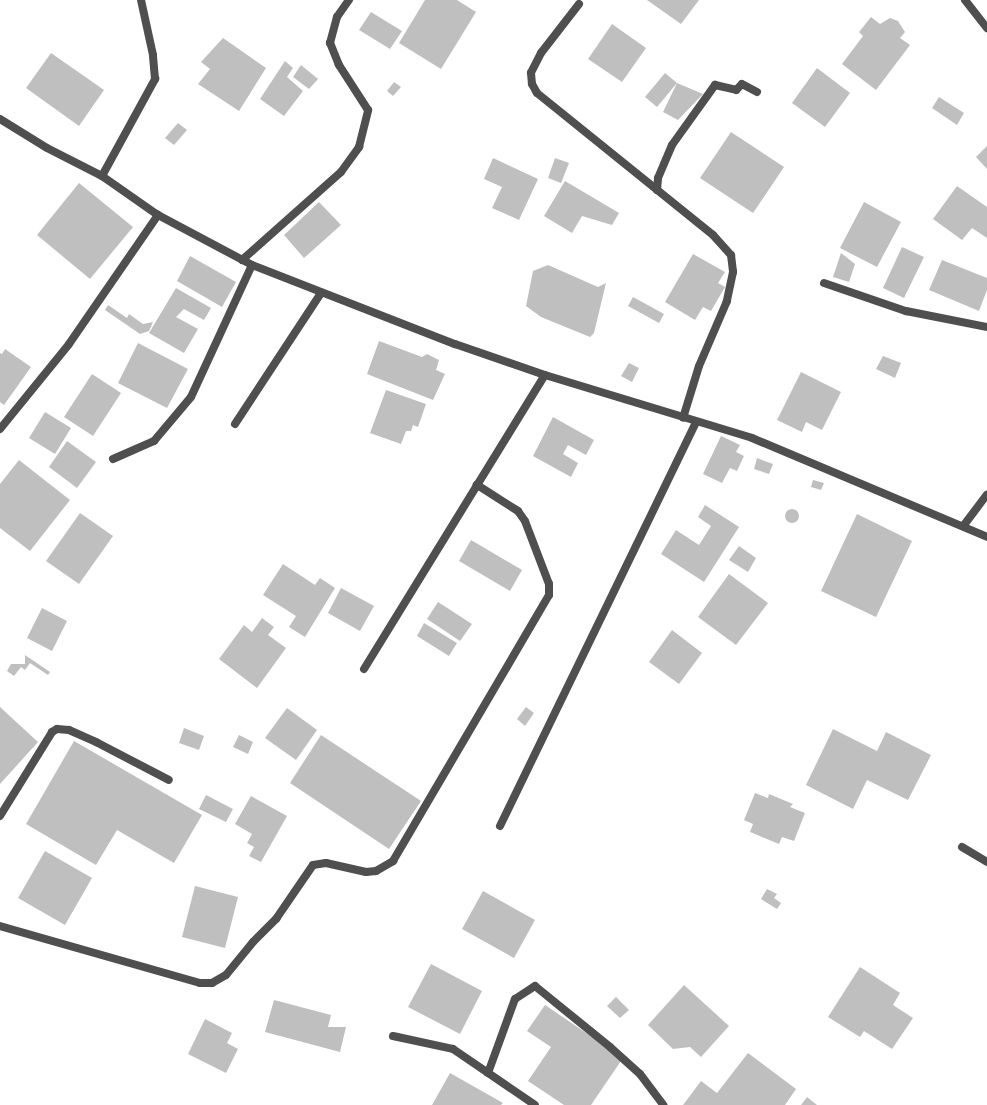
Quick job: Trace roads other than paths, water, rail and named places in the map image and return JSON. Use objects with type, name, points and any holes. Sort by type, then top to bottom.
[{"type":"street","points":[[102,176],[155,79],[153,55],[142,0]]},
{"type":"street","points":[[242,260],[340,172],[359,147],[368,110],[339,65],[330,43],[337,17],[349,0]]},
{"type":"street","points":[[965,0],[987,28]]},
{"type":"street","points":[[579,4],[541,53],[531,73],[532,84],[537,93],[713,235],[731,255],[733,272],[727,301],[699,366],[683,418]]},
{"type":"street","points":[[657,190],[658,178],[672,145],[715,85],[736,90],[742,84],[757,92]]},
{"type":"street","points":[[0,119],[48,148],[102,176],[158,215],[252,265],[455,344],[545,375],[752,438],[827,468],[910,506],[964,526],[987,537]]},
{"type":"street","points":[[0,429],[69,344],[158,215]]},
{"type":"street","points":[[113,459],[154,441],[191,397],[252,265]]},
{"type":"street","points":[[824,283],[906,311],[987,327]]},
{"type":"street","points":[[235,424],[321,293]]},
{"type":"street","points":[[364,669],[545,375]]},
{"type":"street","points":[[500,826],[696,422]]},
{"type":"street","points":[[0,926],[200,983],[212,983],[226,975],[253,942],[266,931],[313,865],[326,862],[366,872],[376,871],[393,861],[549,595],[549,584],[526,521],[518,511],[477,485]]},
{"type":"street","points":[[964,526],[987,495]]},
{"type":"street","points":[[0,816],[52,732],[57,729],[69,730],[96,742],[169,780]]},
{"type":"street","points":[[962,847],[987,862]]},
{"type":"street","points":[[488,1073],[515,999],[535,986],[630,1065],[663,1105]]},
{"type":"street","points":[[393,1036],[453,1049],[536,1105]]}]
